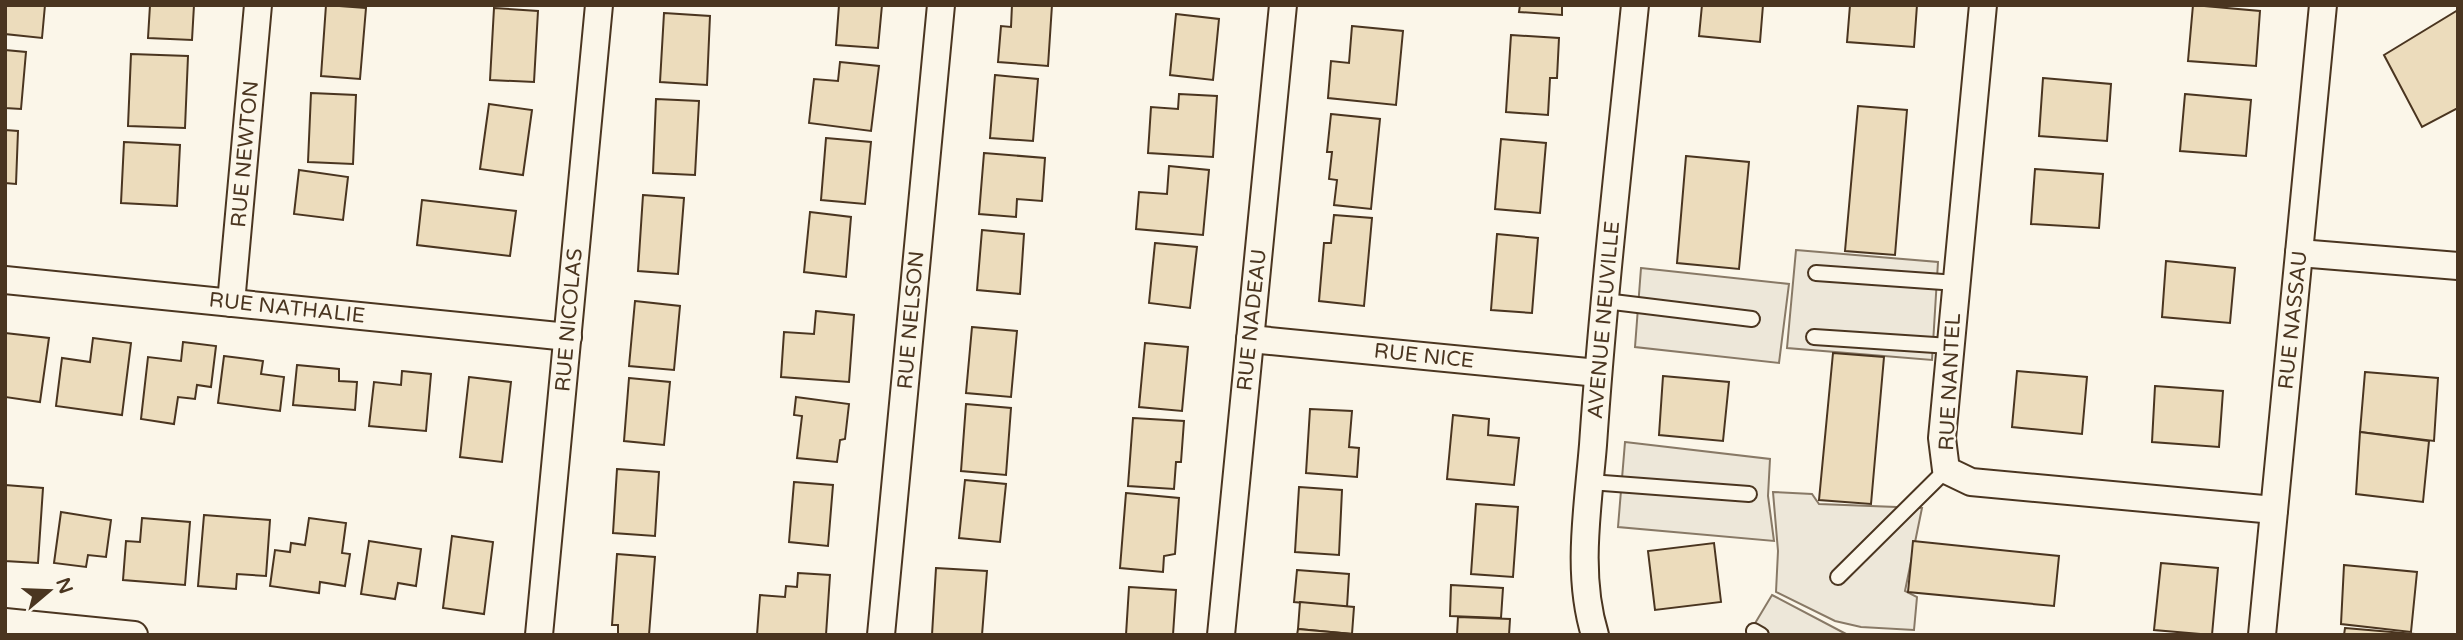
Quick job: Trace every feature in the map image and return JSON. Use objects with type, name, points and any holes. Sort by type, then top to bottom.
[{"type":"street","name":"RUE NEWTON","points":[[231,303],[258,5]]},
{"type":"street","name":"RUE NICOLAS","points":[[538,635],[598,5]]},
{"type":"street","name":"RUE NELSON","points":[[881,635],[941,5]]},
{"type":"street","name":"RUE NADEAU","points":[[1221,635],[1283,5]]},
{"type":"street","name":"AVENUE NEUVILLE","points":[[1595,635],[1585,594],[1584,555],[1598,373],[1635,5]]},
{"type":"street","name":"RUE NANTEL","points":[[1983,5],[1942,438],[1946,471],[1971,482],[2274,510]]},
{"type":"street","name":"RUE NASSAU","points":[[2262,635],[2323,5]]},
{"type":"street","points":[[2299,253],[2458,266]]},
{"type":"street","name":"RUE NATHALIE","points":[[5,280],[568,337]]},
{"type":"street","name":"RUE NICE","points":[[1250,339],[1598,373]]},
{"type":"street","points":[[5,622],[134,635]]},
{"type":"lane","points":[[1816,274],[1956,283]]},
{"type":"lane","points":[[1605,301],[1752,319]]},
{"type":"lane","points":[[1814,337],[1950,346]]},
{"type":"lane","points":[[1838,577],[1946,471]]},
{"type":"lane","points":[[1590,482],[1749,494]]},
{"type":"shaded area","points":[[1796,250],[1938,262],[1932,360],[1787,348]]},
{"type":"shaded area","points":[[1641,268],[1789,284],[1779,363],[1635,347]]},
{"type":"shaded area","points":[[1625,442],[1770,459],[1768,496],[1774,541],[1618,527]]},
{"type":"shaded area","points":[[1773,492],[1812,494],[1819,504],[1922,508],[1905,591],[1917,597],[1914,630],[1861,627],[1835,621],[1776,592],[1778,551]]},
{"type":"shaded area","points":[[1772,595],[1848,635],[1748,635]]},
{"type":"building","points":[[5,5],[45,5],[42,38],[5,34]]},
{"type":"building","points":[[150,5],[194,5],[192,40],[148,38]]},
{"type":"building","points":[[326,5],[366,8],[360,79],[321,76]]},
{"type":"building","points":[[839,5],[882,5],[878,48],[836,45]]},
{"type":"building","points":[[1012,5],[1052,5],[1048,66],[998,62],[1001,26],[1011,27]]},
{"type":"building","points":[[1520,5],[1562,5],[1562,15],[1519,12]]},
{"type":"building","points":[[1702,5],[1763,5],[1760,42],[1699,36]]},
{"type":"building","points":[[1850,5],[1917,5],[1914,47],[1847,42]]},
{"type":"building","points":[[2193,5],[2260,11],[2256,66],[2188,61]]},
{"type":"building","points":[[494,8],[538,11],[534,82],[490,80]]},
{"type":"building","points":[[2458,10],[2458,108],[2422,127],[2384,55]]},
{"type":"building","points":[[664,13],[710,16],[707,85],[660,82]]},
{"type":"building","points":[[1176,14],[1219,19],[1213,80],[1170,75]]},
{"type":"building","points":[[1352,26],[1403,31],[1396,105],[1328,98],[1331,61],[1349,63]]},
{"type":"building","points":[[1511,35],[1559,38],[1557,78],[1550,78],[1548,115],[1506,112]]},
{"type":"building","points":[[5,50],[26,52],[21,109],[5,108]]},
{"type":"building","points":[[131,54],[188,56],[185,128],[128,126]]},
{"type":"building","points":[[840,62],[879,66],[871,131],[809,123],[814,79],[838,81]]},
{"type":"building","points":[[995,75],[1038,79],[1033,141],[990,138]]},
{"type":"building","points":[[2043,78],[2111,84],[2107,141],[2039,136]]},
{"type":"building","points":[[311,93],[356,95],[353,164],[308,162]]},
{"type":"building","points":[[1179,94],[1217,96],[1213,157],[1148,153],[1151,107],[1178,109]]},
{"type":"building","points":[[2185,94],[2251,100],[2246,156],[2180,151]]},
{"type":"building","points":[[656,99],[699,101],[695,175],[653,173]]},
{"type":"building","points":[[489,104],[532,110],[523,175],[480,169]]},
{"type":"building","points":[[1858,106],[1907,110],[1895,255],[1845,251]]},
{"type":"building","points":[[1331,114],[1380,119],[1371,209],[1334,205],[1337,180],[1329,179],[1332,152],[1327,152]]},
{"type":"building","points":[[5,130],[18,131],[16,184],[5,183]]},
{"type":"building","points":[[826,138],[871,142],[865,204],[821,200]]},
{"type":"building","points":[[1501,139],[1546,143],[1540,213],[1495,209]]},
{"type":"building","points":[[124,142],[180,145],[177,206],[121,203]]},
{"type":"building","points":[[984,153],[1045,158],[1042,201],[1017,199],[1016,217],[979,214]]},
{"type":"building","points":[[1686,156],[1749,162],[1739,269],[1677,263]]},
{"type":"building","points":[[1169,166],[1209,170],[1203,235],[1136,229],[1139,192],[1167,194]]},
{"type":"building","points":[[2035,169],[2103,174],[2099,228],[2031,224]]},
{"type":"building","points":[[299,170],[348,177],[343,220],[294,214]]},
{"type":"building","points":[[643,195],[684,198],[678,274],[638,271]]},
{"type":"building","points":[[422,200],[516,211],[510,256],[417,245]]},
{"type":"building","points":[[810,212],[851,217],[846,277],[804,272]]},
{"type":"building","points":[[1334,215],[1372,218],[1364,306],[1319,301],[1324,243],[1331,243]]},
{"type":"building","points":[[982,230],[1024,234],[1020,294],[977,290]]},
{"type":"building","points":[[1497,234],[1538,238],[1532,313],[1491,310]]},
{"type":"building","points":[[1155,243],[1197,247],[1190,308],[1149,303]]},
{"type":"building","points":[[2166,261],[2235,268],[2230,323],[2162,317]]},
{"type":"building","points":[[635,301],[680,306],[674,370],[629,366]]},
{"type":"building","points":[[816,311],[854,315],[849,382],[781,377],[784,332],[814,334]]},
{"type":"building","points":[[972,327],[1017,331],[1011,397],[966,393]]},
{"type":"building","points":[[5,333],[49,338],[40,402],[5,397]]},
{"type":"building","points":[[93,338],[131,343],[122,415],[56,406],[62,358],[90,362]]},
{"type":"building","points":[[183,342],[216,346],[211,387],[197,385],[195,399],[178,397],[174,424],[141,419],[148,357],[181,361]]},
{"type":"building","points":[[1145,343],[1188,347],[1182,411],[1139,407]]},
{"type":"building","points":[[1833,353],[1884,357],[1871,504],[1819,500]]},
{"type":"building","points":[[224,356],[263,361],[261,374],[284,377],[280,411],[218,403]]},
{"type":"building","points":[[297,365],[339,369],[339,381],[357,382],[355,410],[293,405]]},
{"type":"building","points":[[402,371],[431,374],[426,431],[369,426],[374,382],[401,385]]},
{"type":"building","points":[[2017,371],[2087,377],[2082,434],[2012,427]]},
{"type":"building","points":[[2365,372],[2438,378],[2434,441],[2360,432]]},
{"type":"building","points":[[1663,376],[1729,382],[1723,441],[1659,435]]},
{"type":"building","points":[[469,377],[511,382],[502,462],[460,457]]},
{"type":"building","points":[[629,378],[670,382],[664,445],[624,441]]},
{"type":"building","points":[[2155,386],[2223,391],[2219,447],[2152,442]]},
{"type":"building","points":[[796,397],[849,404],[845,439],[840,440],[837,462],[797,458],[802,416],[794,415]]},
{"type":"building","points":[[966,404],[1011,408],[1006,475],[961,471]]},
{"type":"building","points":[[1310,409],[1352,411],[1349,447],[1359,448],[1357,477],[1306,473]]},
{"type":"building","points":[[1453,415],[1489,419],[1488,435],[1519,438],[1514,485],[1447,479]]},
{"type":"building","points":[[1133,418],[1184,421],[1181,462],[1176,462],[1174,489],[1128,486]]},
{"type":"building","points":[[2360,432],[2429,441],[2423,502],[2356,494]]},
{"type":"building","points":[[617,469],[659,472],[655,536],[613,533]]},
{"type":"building","points":[[965,480],[1006,484],[1000,542],[959,538]]},
{"type":"building","points":[[794,482],[833,485],[828,546],[789,542]]},
{"type":"building","points":[[5,485],[43,488],[38,563],[5,561]]},
{"type":"building","points":[[1299,487],[1342,490],[1339,555],[1295,552]]},
{"type":"building","points":[[1126,493],[1179,498],[1175,554],[1164,556],[1163,572],[1120,568]]},
{"type":"building","points":[[1476,504],[1518,507],[1513,577],[1471,574]]},
{"type":"building","points":[[61,512],[111,520],[106,557],[88,555],[86,567],[54,563]]},
{"type":"building","points":[[204,515],[270,520],[266,576],[237,574],[236,589],[198,586]]},
{"type":"building","points":[[142,518],[190,522],[185,585],[123,580],[126,541],[140,542]]},
{"type":"building","points":[[309,518],[346,523],[342,553],[350,554],[345,586],[320,582],[319,593],[270,586],[275,550],[290,552],[291,543],[305,545]]},
{"type":"building","points":[[452,536],[493,542],[484,614],[443,608]]},
{"type":"building","points":[[369,541],[421,549],[416,586],[398,583],[395,599],[361,594]]},
{"type":"building","points":[[1913,541],[2059,556],[2054,606],[1908,592]]},
{"type":"building","points":[[1714,543],[1721,602],[1655,610],[1648,551]]},
{"type":"building","points":[[617,554],[655,557],[649,635],[618,635],[618,625],[612,625]]},
{"type":"building","points":[[2161,563],[2218,568],[2212,635],[2154,630]]},
{"type":"building","points":[[2344,565],[2417,572],[2411,632],[2341,624]]},
{"type":"building","points":[[936,568],[987,571],[982,635],[932,635]]},
{"type":"building","points":[[1297,570],[1349,574],[1347,607],[1294,602]]},
{"type":"building","points":[[798,573],[830,575],[826,635],[757,635],[760,595],[785,597],[786,586],[797,587]]},
{"type":"building","points":[[1451,585],[1503,588],[1501,618],[1450,616]]},
{"type":"building","points":[[1129,587],[1176,590],[1173,635],[1126,635]]},
{"type":"building","points":[[1300,602],[1354,607],[1352,634],[1298,629]]},
{"type":"building","points":[[1458,617],[1510,619],[1509,635],[1457,635]]},
{"type":"building","points":[[2345,628],[2415,634],[2344,635]]},
{"type":"building","points":[[1298,629],[1352,634],[1352,635],[1297,635]]}]
